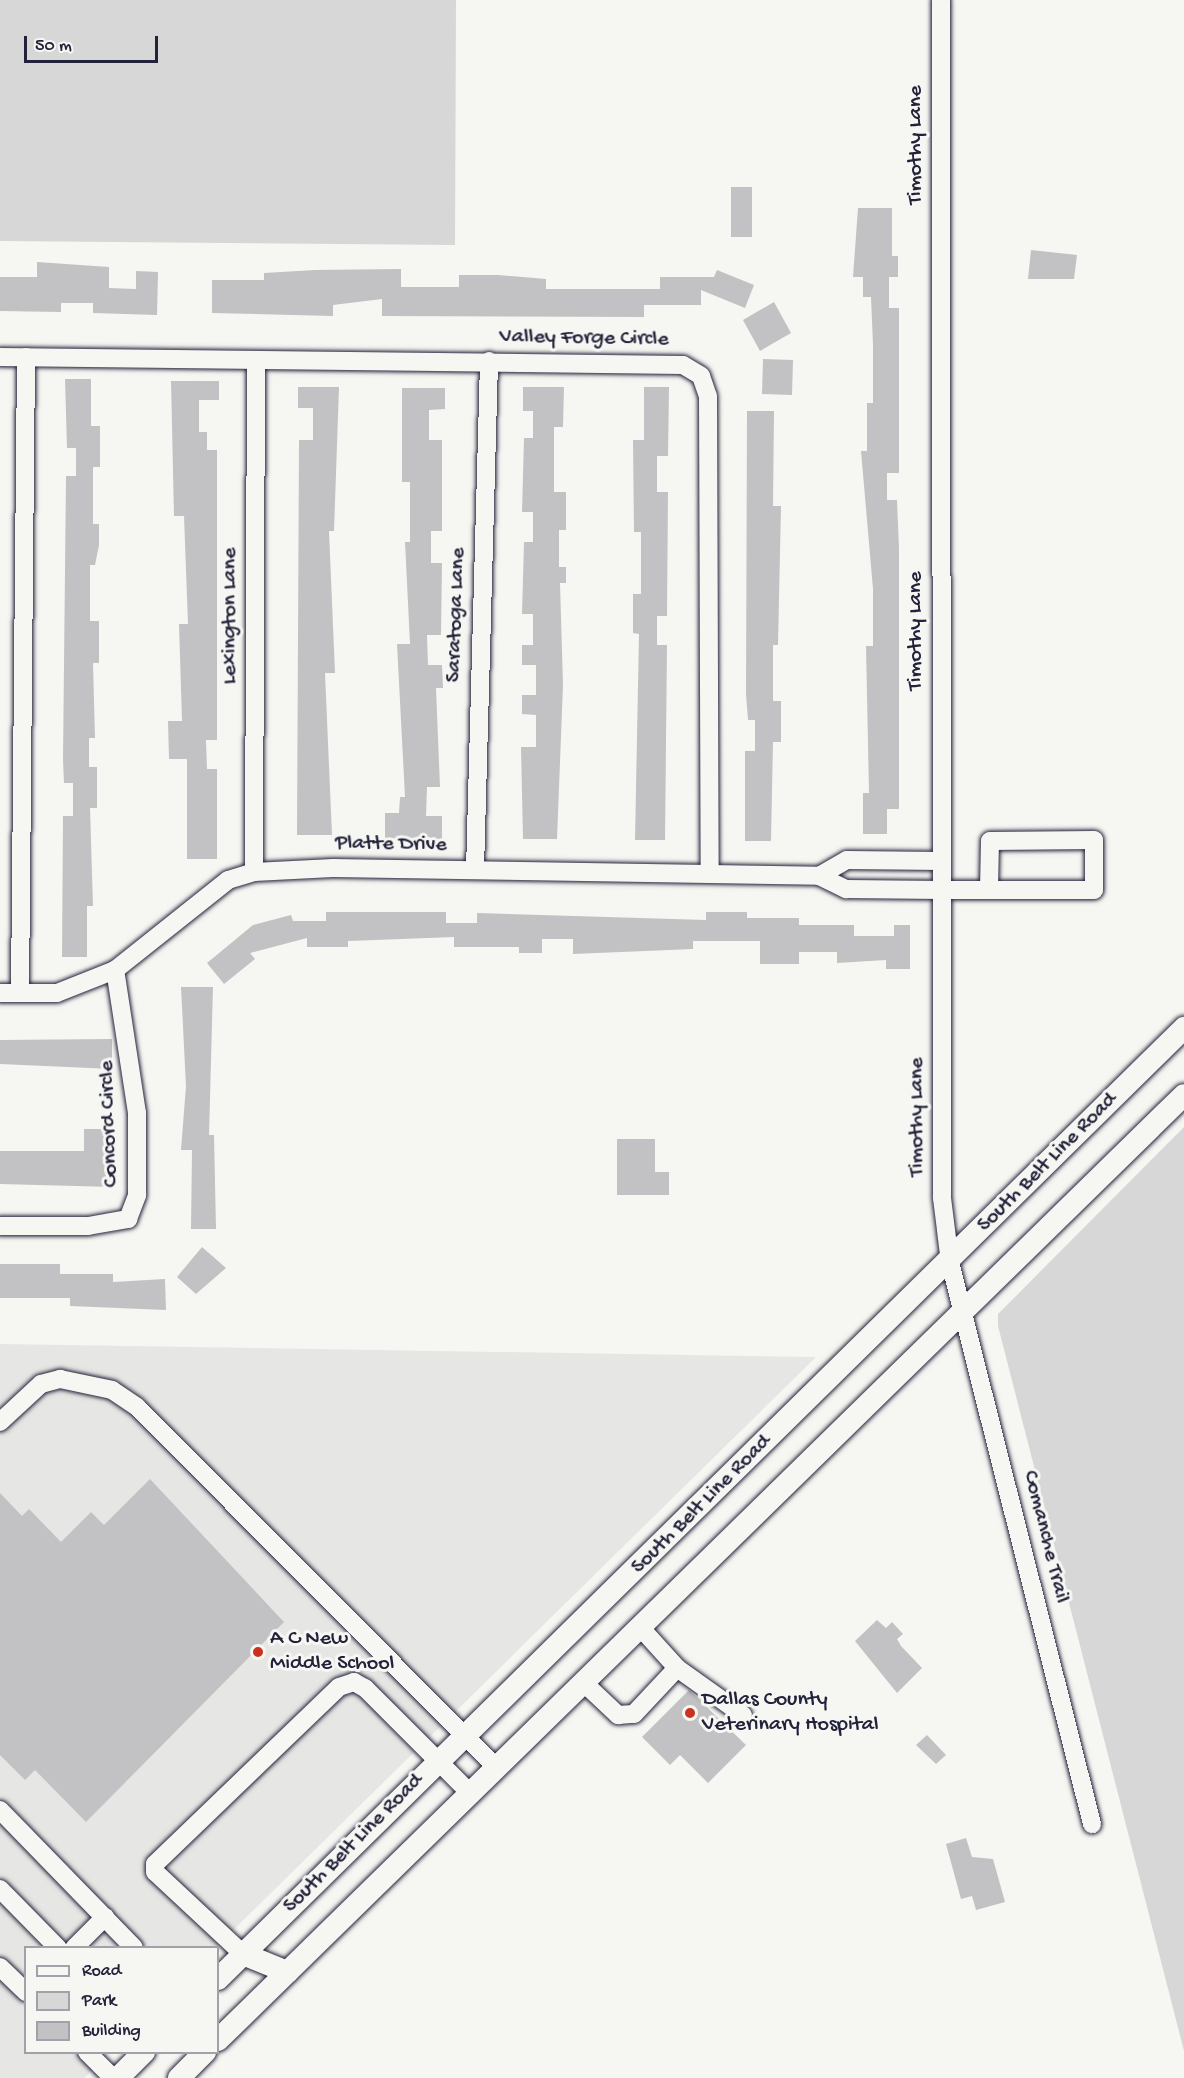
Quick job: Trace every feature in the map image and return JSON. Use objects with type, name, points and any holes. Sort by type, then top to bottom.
[{"type":"main road","name":"South Belt Line Road","points":[[219,1978],[950,1262],[1184,1028]]},
{"type":"main road","name":"South Belt Line Road","points":[[219,2039],[1183,1098]]},
{"type":"main road","points":[[243,1954],[287,1972]]},
{"type":"main road","points":[[118,2078],[142,2054]]},
{"type":"main road","points":[[180,2077],[187,2054]]},
{"type":"main road","points":[[180,2077],[203,2054]]},
{"type":"street","name":"Timothy Lane","points":[[941,0],[942,1198],[950,1262]]},
{"type":"street","name":"Valley Forge Circle","points":[[0,357],[683,365],[701,376],[708,396],[710,874]]},
{"type":"street","points":[[20,993],[26,357]]},
{"type":"street","name":"Lexington Lane","points":[[254,872],[256,360]]},
{"type":"street","name":"Saratoga Lane","points":[[475,870],[489,361]]},
{"type":"street","name":"Platte Drive","points":[[0,993],[57,993],[115,970],[228,880],[254,872],[289,868],[819,876],[846,889],[942,890],[989,890],[1094,890],[1094,840],[990,841],[989,890]]},
{"type":"street","points":[[819,876],[847,860],[942,861]]},
{"type":"street","name":"Concord Circle","points":[[0,1226],[88,1226],[128,1219],[137,1195],[137,1113],[115,970]]},
{"type":"street","name":"Comanche Trail","points":[[950,1262],[1092,1824]]},
{"type":"street","points":[[0,1422],[41,1384],[60,1379],[112,1390],[137,1407],[496,1768]]},
{"type":"street","points":[[640,1627],[678,1668],[743,1715]]},
{"type":"street","points":[[584,1683],[618,1715],[634,1714],[678,1668]]},
{"type":"street","points":[[243,1954],[155,1872],[155,1864],[339,1687],[354,1682],[365,1688],[471,1794]]},
{"type":"street","points":[[0,1810],[133,1946]]},
{"type":"street","points":[[0,1889],[57,1946]]},
{"type":"street","points":[[75,1946],[105,1917]]},
{"type":"street","points":[[0,1967],[24,1990]]},
{"type":"street","points":[[89,2054],[112,2078]]},
{"type":"shaded area","name":"A C New Middle School","points":[[0,1344],[816,1357],[217,1946],[24,1946],[24,2054],[109,2054],[84,2078],[0,2078]]},
{"type":"green space","points":[[0,0],[456,0],[455,245],[0,241]]},
{"type":"green space","points":[[1184,1127],[1184,2051],[998,1326],[998,1314]]},
{"type":"building","points":[[731,187],[752,187],[752,237],[731,237]]},
{"type":"building","points":[[858,208],[892,208],[892,256],[898,256],[898,277],[889,277],[889,308],[899,308],[899,473],[887,473],[887,500],[897,500],[899,548],[899,809],[887,809],[887,834],[863,834],[863,793],[869,793],[866,646],[873,646],[873,589],[861,451],[867,451],[867,403],[873,403],[873,345],[871,297],[863,297],[863,277],[853,277]]},
{"type":"building","points":[[1031,250],[1077,255],[1074,279],[1028,279]]},
{"type":"building","points":[[37,262],[109,267],[109,288],[136,289],[136,271],[158,272],[157,315],[93,313],[93,303],[61,303],[61,312],[0,311],[0,277],[37,277]]},
{"type":"building","points":[[401,269],[401,287],[459,287],[459,275],[498,275],[546,279],[546,289],[660,289],[660,277],[714,277],[717,270],[754,285],[745,308],[701,290],[701,305],[644,305],[644,317],[382,316],[382,299],[333,305],[333,316],[212,313],[212,280],[264,280],[264,273],[315,270]]},
{"type":"building","points":[[774,302],[791,333],[760,351],[743,320]]},
{"type":"building","points":[[763,359],[793,360],[792,395],[762,394]]},
{"type":"building","points":[[65,379],[91,379],[91,426],[100,426],[100,467],[93,467],[93,524],[99,524],[99,545],[95,565],[90,565],[90,621],[99,621],[99,663],[93,663],[95,738],[89,738],[89,767],[97,767],[97,808],[90,808],[93,906],[87,906],[87,957],[62,957],[63,816],[73,816],[73,783],[64,783],[63,760],[66,476],[76,476],[76,448],[67,448]]},
{"type":"building","points":[[171,381],[219,381],[219,400],[199,400],[199,432],[207,432],[207,450],[217,450],[217,740],[206,740],[207,769],[217,769],[217,859],[187,859],[187,759],[169,759],[168,721],[182,721],[179,624],[188,624],[184,516],[174,516]]},
{"type":"building","points":[[298,387],[339,387],[334,531],[329,531],[335,673],[325,673],[332,835],[297,835],[299,440],[313,440],[313,408],[298,408]]},
{"type":"building","points":[[523,387],[564,387],[563,427],[554,427],[554,492],[566,492],[566,530],[559,530],[559,567],[566,567],[566,583],[560,583],[563,685],[557,839],[523,839],[521,747],[536,747],[536,715],[522,714],[522,695],[536,695],[536,665],[522,665],[522,645],[533,645],[533,614],[522,614],[524,542],[533,542],[533,512],[522,512],[524,438],[533,438],[533,411],[523,411]]},
{"type":"building","points":[[644,387],[669,387],[668,456],[657,456],[657,492],[668,492],[667,616],[657,616],[657,645],[667,645],[665,840],[635,840],[639,634],[633,633],[633,594],[641,594],[641,532],[634,532],[633,440],[644,440]]},
{"type":"building","points":[[402,388],[445,388],[445,409],[429,410],[429,440],[442,440],[442,531],[431,531],[431,563],[442,563],[441,635],[427,635],[428,665],[442,665],[443,688],[436,688],[440,787],[427,787],[426,816],[442,816],[442,839],[385,838],[385,813],[399,813],[400,797],[405,797],[397,644],[410,644],[405,542],[410,542],[410,482],[402,482]]},
{"type":"building","points":[[747,411],[774,411],[773,506],[781,506],[778,645],[773,645],[773,701],[781,701],[781,742],[773,742],[771,841],[745,841],[745,751],[755,751],[755,720],[748,720],[746,694]]},
{"type":"building","points":[[326,912],[446,912],[446,923],[477,923],[477,913],[706,920],[706,912],[747,912],[747,918],[799,918],[799,925],[854,925],[854,936],[894,936],[894,925],[910,925],[910,969],[886,969],[886,960],[837,963],[837,952],[799,952],[799,964],[760,964],[760,941],[693,941],[693,949],[573,954],[573,939],[542,939],[542,953],[519,953],[519,947],[454,947],[454,937],[348,941],[348,947],[307,947],[307,938],[250,953],[255,959],[224,984],[207,963],[253,925],[291,915],[293,921],[326,921]]},
{"type":"building","points":[[181,987],[213,987],[209,1135],[214,1135],[216,1229],[191,1229],[192,1150],[181,1150],[186,1086]]},
{"type":"building","points":[[112,1039],[112,1069],[0,1064],[0,1040]]},
{"type":"building","points":[[84,1129],[109,1129],[114,1187],[0,1184],[0,1151],[84,1151]]},
{"type":"building","points":[[617,1139],[655,1139],[655,1172],[669,1172],[669,1195],[617,1195]]},
{"type":"building","points":[[202,1247],[226,1268],[196,1294],[177,1277]]},
{"type":"building","points":[[0,1264],[60,1264],[60,1274],[113,1274],[113,1282],[165,1279],[166,1310],[70,1306],[70,1298],[0,1298]]},
{"type":"building","points":[[150,1479],[284,1622],[86,1822],[35,1770],[25,1780],[0,1755],[0,1493],[22,1516],[29,1509],[61,1542],[91,1512],[104,1525]]},
{"type":"building","points":[[877,1620],[886,1628],[892,1622],[903,1634],[897,1639],[901,1646],[922,1668],[897,1693],[855,1641]]},
{"type":"building","name":"Dallas County Veterinary Hospital","points":[[689,1690],[746,1745],[708,1783],[680,1755],[670,1765],[642,1737]]},
{"type":"building","points":[[927,1735],[946,1755],[936,1764],[916,1745]]},
{"type":"building","points":[[966,1838],[972,1857],[993,1859],[1005,1902],[976,1910],[972,1896],[961,1899],[946,1844]]},
{"type":"place","name":"A C New Middle School","points":[[258,1652]]},
{"type":"place","name":"Dallas County Veterinary Hospital","points":[[690,1713]]}]
